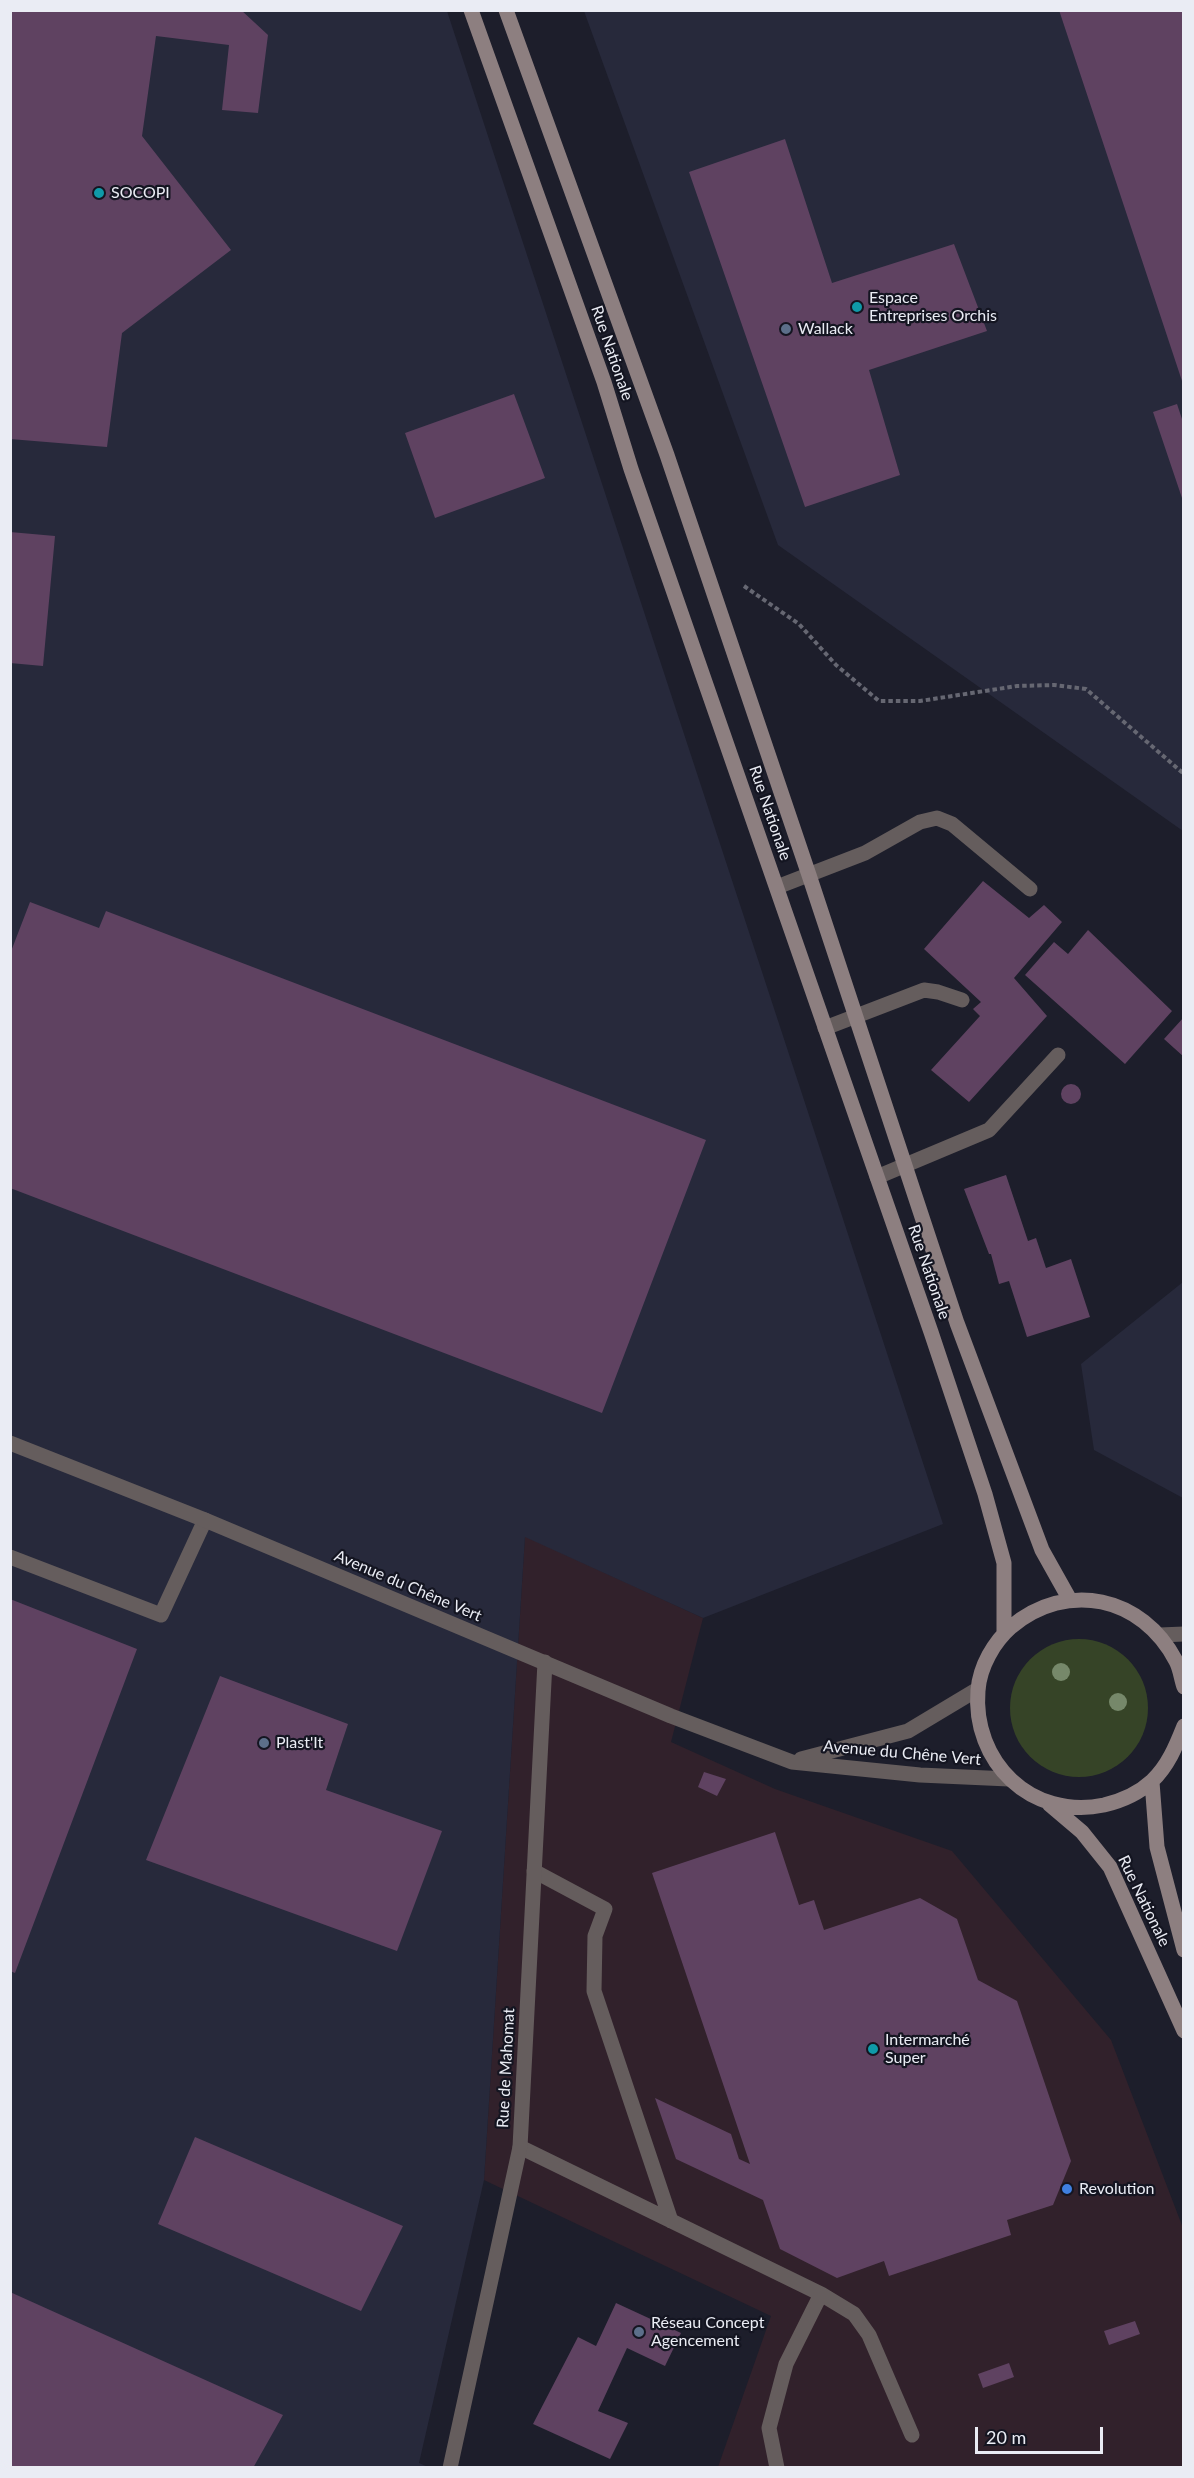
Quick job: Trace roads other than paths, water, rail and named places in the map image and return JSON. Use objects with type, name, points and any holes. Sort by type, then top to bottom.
[{"type":"main road","name":"Rue Nationale","points":[[471,10],[604,382],[631,469],[931,1332],[1004,1563],[1004,1633]]},
{"type":"main road","name":"Rue Nationale","points":[[506,10],[637,370],[809,875],[854,1017],[957,1323],[1042,1550],[1070,1600]]},
{"type":"main road","points":[[931,1332],[957,1323]]},
{"type":"main road","points":[[1184,1687],[1177,1662],[1160,1635],[1141,1618],[1119,1606],[1095,1600],[1070,1600],[1046,1605],[1024,1617],[1004,1633],[983,1669],[978,1689],[979,1726],[992,1760],[1017,1787],[1049,1804],[1086,1809],[1121,1801],[1152,1782],[1172,1756],[1184,1726]]},
{"type":"main road","name":"Rue Nationale","points":[[1152,1782],[1157,1847],[1184,1950]]},
{"type":"main road","name":"Rue Nationale","points":[[1049,1804],[1082,1832],[1110,1867],[1184,2031]]},
{"type":"street","points":[[777,887],[865,853],[920,822],[937,818],[952,824],[1030,889]]},
{"type":"street","points":[[825,1028],[924,990],[962,1000]]},
{"type":"street","points":[[877,1177],[989,1130],[1058,1055]]},
{"type":"street","name":"Avenue du Chêne Vert","points":[[10,1443],[205,1520],[672,1716],[792,1761],[921,1775],[1009,1779]]},
{"type":"street","points":[[10,1557],[161,1615],[205,1520]]},
{"type":"street","points":[[1160,1635],[1184,1634]]},
{"type":"street","name":"Rue de Mahomat","points":[[450,2468],[520,2147],[545,1662]]},
{"type":"street","name":"Avenue du Chêne Vert","points":[[792,1761],[908,1731],[978,1689]]},
{"type":"street","points":[[534,1871],[605,1909],[595,1936],[594,1991],[671,2221]]},
{"type":"street","points":[[520,2147],[821,2294],[854,2314],[869,2335],[912,2435]]},
{"type":"street","points":[[777,2468],[769,2428],[786,2364],[821,2294]]},
{"type":"place","name":"SOCOPI","points":[[99,193]]},
{"type":"place","name":"Espace Entreprises Orchis","points":[[857,307]]},
{"type":"place","name":"Wallack","points":[[786,329]]},
{"type":"place","name":"Plast'It","points":[[264,1743]]},
{"type":"place","name":"Intermarché Super","points":[[873,2049]]},
{"type":"place","name":"Revolution","points":[[1067,2189]]},
{"type":"place","name":"Réseau Concept Agencement","points":[[639,2332]]}]
